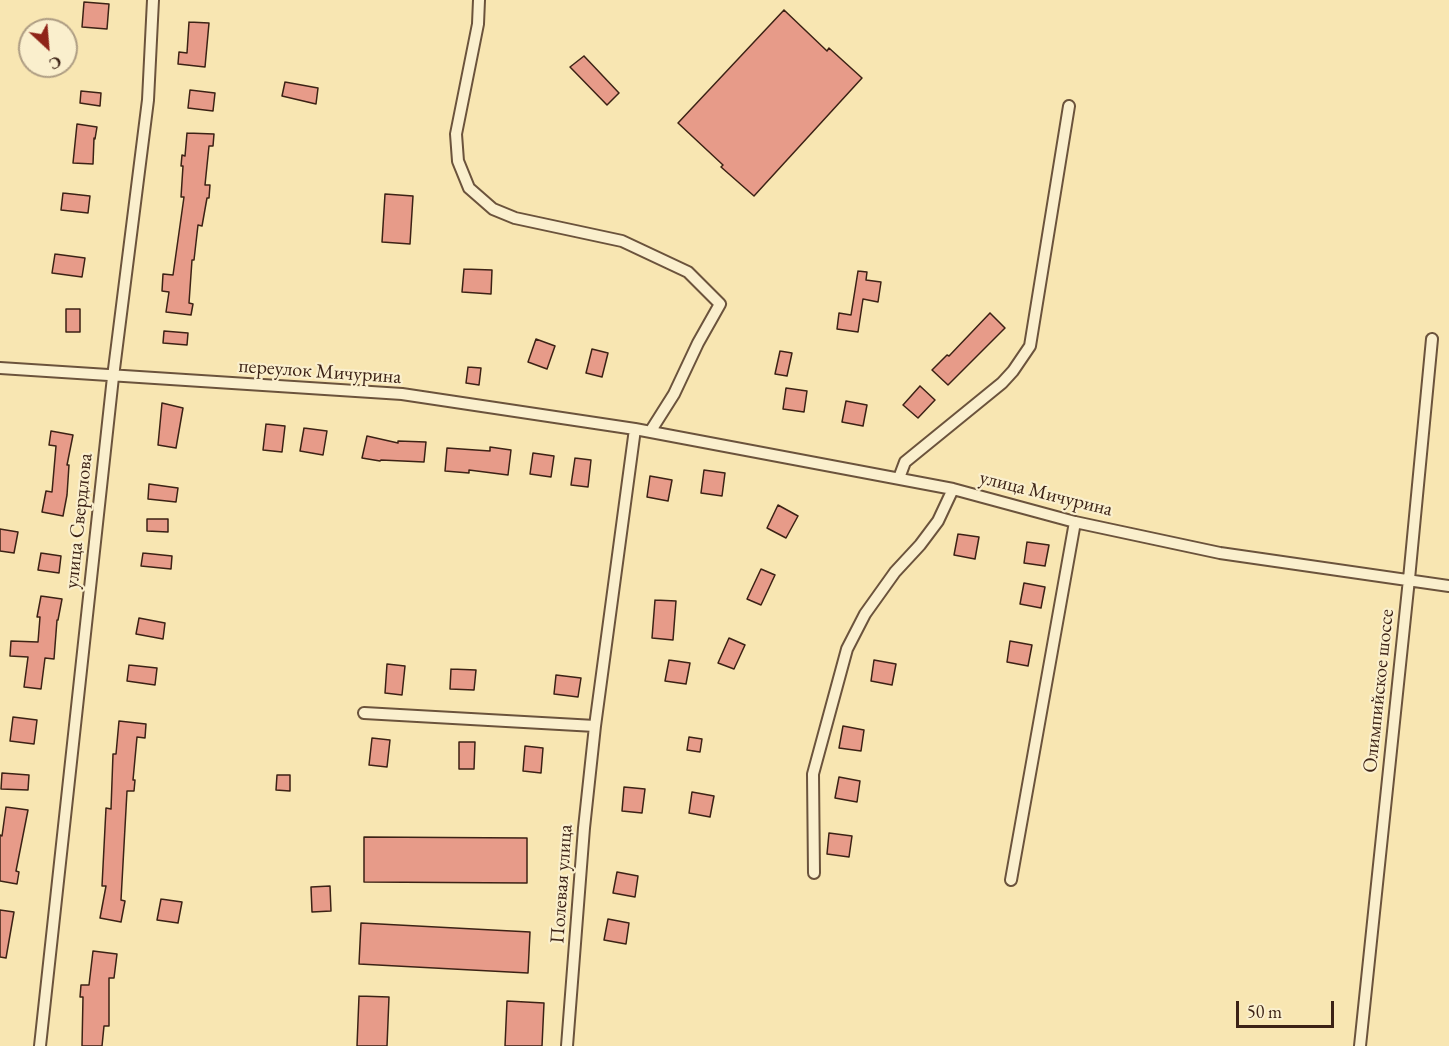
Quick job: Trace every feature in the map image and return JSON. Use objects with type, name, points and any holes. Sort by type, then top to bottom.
[{"type":"street","name":"улица Свердлова","points":[[40,1046],[113,377],[148,100],[153,0]]},
{"type":"street","points":[[479,0],[478,24],[456,134],[458,161],[468,188],[493,209],[514,218],[622,241],[688,272],[720,304],[674,394],[650,432]]},
{"type":"street","points":[[899,478],[905,462],[1002,383],[1030,346],[1069,106]]},
{"type":"street","name":"Олимпийское шоссе","points":[[1360,1046],[1432,339]]},
{"type":"street","name":"переулок Мичурина","points":[[0,368],[402,394],[635,429]]},
{"type":"street","name":"улица Мичурина","points":[[635,429],[953,489],[1075,522],[1220,553],[1449,586]]},
{"type":"street","name":"Полевая улица","points":[[567,1046],[584,828],[595,726],[635,429]]},
{"type":"street","points":[[814,873],[813,774],[847,649],[865,614],[895,572],[921,545],[938,521],[953,489]]},
{"type":"street","points":[[1011,880],[1075,522]]},
{"type":"street","points":[[364,713],[595,726]]},
{"type":"building","points":[[84,2],[109,4],[107,29],[82,27]]},
{"type":"building","points":[[784,10],[827,51],[829,48],[862,78],[754,196],[721,167],[723,165],[678,123]]},
{"type":"building","points":[[189,22],[209,23],[205,67],[178,64],[179,52],[187,53]]},
{"type":"building","points":[[584,56],[619,93],[607,105],[570,67]]},
{"type":"building","points":[[285,82],[318,88],[316,104],[282,96]]},
{"type":"building","points":[[190,90],[215,93],[213,111],[188,108]]},
{"type":"building","points":[[81,91],[101,93],[100,106],[80,103]]},
{"type":"building","points":[[77,124],[97,127],[94,138],[93,164],[73,163]]},
{"type":"building","points":[[187,133],[214,134],[213,146],[209,146],[205,185],[210,185],[209,198],[207,198],[202,226],[198,225],[194,260],[192,260],[189,303],[193,304],[191,315],[166,312],[169,292],[162,291],[163,274],[173,275],[184,197],[181,197],[183,166],[181,166],[182,155],[185,156]]},
{"type":"building","points":[[63,193],[90,196],[88,213],[61,210]]},
{"type":"building","points":[[385,194],[413,196],[410,244],[382,242]]},
{"type":"building","points":[[55,254],[85,258],[82,277],[52,273]]},
{"type":"building","points":[[464,269],[492,270],[491,294],[462,292]]},
{"type":"building","points":[[858,271],[867,272],[866,280],[881,282],[878,302],[863,299],[858,332],[837,329],[839,313],[851,315]]},
{"type":"building","points":[[66,309],[80,309],[80,332],[66,332]]},
{"type":"building","points":[[990,313],[1005,328],[948,385],[932,370],[947,355],[949,356]]},
{"type":"building","points":[[164,331],[188,333],[187,345],[163,343]]},
{"type":"building","points":[[536,339],[555,346],[547,369],[528,362]]},
{"type":"building","points":[[592,349],[608,353],[602,377],[586,373]]},
{"type":"building","points":[[780,351],[792,353],[787,376],[775,374]]},
{"type":"building","points":[[468,367],[481,368],[479,385],[466,383]]},
{"type":"building","points":[[920,386],[935,400],[918,418],[903,405]]},
{"type":"building","points":[[786,388],[807,391],[804,412],[783,409]]},
{"type":"building","points":[[846,401],[867,405],[863,426],[842,422]]},
{"type":"building","points":[[162,403],[183,408],[176,448],[158,445]]},
{"type":"building","points":[[266,424],[285,426],[282,452],[263,450]]},
{"type":"building","points":[[304,428],[327,431],[323,455],[300,451]]},
{"type":"building","points":[[51,431],[73,435],[67,465],[69,465],[67,495],[63,516],[42,512],[46,491],[52,492],[56,446],[49,445]]},
{"type":"building","points":[[367,436],[398,443],[398,441],[426,442],[424,462],[380,461],[362,458]]},
{"type":"building","points":[[490,447],[511,450],[508,475],[469,470],[469,473],[445,471],[447,448],[490,451]]},
{"type":"building","points":[[533,453],[554,456],[551,477],[530,474]]},
{"type":"building","points":[[575,458],[591,460],[588,487],[571,485]]},
{"type":"building","points":[[704,470],[725,473],[722,496],[701,493]]},
{"type":"building","points":[[650,476],[672,480],[668,501],[647,497]]},
{"type":"building","points":[[149,484],[178,488],[176,502],[148,499]]},
{"type":"building","points":[[778,505],[798,516],[786,538],[767,528]]},
{"type":"building","points":[[147,519],[168,519],[168,532],[147,531]]},
{"type":"building","points":[[0,529],[18,532],[14,553],[0,551]]},
{"type":"building","points":[[958,534],[979,537],[975,559],[954,555]]},
{"type":"building","points":[[1027,542],[1049,545],[1045,566],[1024,563]]},
{"type":"building","points":[[41,553],[61,556],[59,573],[38,570]]},
{"type":"building","points":[[143,553],[172,556],[171,569],[141,566]]},
{"type":"building","points":[[761,569],[775,575],[761,605],[747,599]]},
{"type":"building","points":[[1024,583],[1045,587],[1041,608],[1020,604]]},
{"type":"building","points":[[41,596],[62,599],[57,620],[54,659],[45,658],[41,689],[24,687],[28,657],[10,656],[11,641],[38,642],[40,617],[37,617]]},
{"type":"building","points":[[655,600],[676,601],[673,640],[652,638]]},
{"type":"building","points":[[139,618],[165,623],[163,639],[136,634]]},
{"type":"building","points":[[729,638],[745,645],[734,669],[718,663]]},
{"type":"building","points":[[1010,641],[1032,645],[1028,666],[1007,662]]},
{"type":"building","points":[[669,660],[690,663],[686,684],[665,681]]},
{"type":"building","points":[[874,660],[896,664],[892,685],[871,681]]},
{"type":"building","points":[[387,664],[405,666],[402,695],[385,693]]},
{"type":"building","points":[[129,665],[157,668],[155,685],[127,681]]},
{"type":"building","points":[[451,669],[476,670],[474,690],[450,689]]},
{"type":"building","points":[[556,675],[581,678],[578,697],[554,694]]},
{"type":"building","points":[[13,717],[37,720],[34,744],[10,741]]},
{"type":"building","points":[[119,721],[146,724],[145,738],[137,737],[134,791],[127,791],[121,900],[125,901],[121,922],[100,918],[106,886],[102,886],[106,808],[111,809],[113,754],[116,754]]},
{"type":"building","points":[[843,726],[864,730],[861,751],[839,748]]},
{"type":"building","points":[[689,737],[702,739],[700,752],[687,750]]},
{"type":"building","points":[[372,738],[390,740],[387,767],[369,765]]},
{"type":"building","points":[[459,742],[475,742],[474,769],[459,769]]},
{"type":"building","points":[[525,746],[543,748],[541,773],[523,771]]},
{"type":"building","points":[[2,773],[29,775],[28,790],[1,789]]},
{"type":"building","points":[[277,775],[290,775],[290,791],[276,790]]},
{"type":"building","points":[[839,777],[860,781],[857,802],[835,798]]},
{"type":"building","points":[[624,787],[645,789],[642,813],[622,811]]},
{"type":"building","points":[[692,792],[714,796],[710,817],[689,813]]},
{"type":"building","points":[[6,807],[28,810],[16,871],[19,872],[17,884],[0,881],[0,835],[2,836]]},
{"type":"building","points":[[829,833],[852,836],[849,857],[827,854]]},
{"type":"building","points":[[364,837],[527,838],[527,883],[364,882]]},
{"type":"building","points":[[617,872],[638,876],[635,897],[613,893]]},
{"type":"building","points":[[330,886],[331,911],[312,912],[311,887]]},
{"type":"building","points":[[161,899],[182,902],[178,923],[157,920]]},
{"type":"building","points":[[0,910],[14,912],[6,958],[0,957]]},
{"type":"building","points":[[608,919],[629,923],[626,944],[604,940]]},
{"type":"building","points":[[361,923],[530,932],[528,973],[359,964]]},
{"type":"building","points":[[93,951],[117,954],[114,978],[109,978],[109,1026],[104,1026],[102,1046],[82,1046],[83,997],[80,997],[81,985],[89,985]]},
{"type":"building","points":[[359,996],[389,997],[387,1046],[357,1046]]},
{"type":"building","points":[[507,1001],[544,1003],[542,1046],[505,1046]]}]
